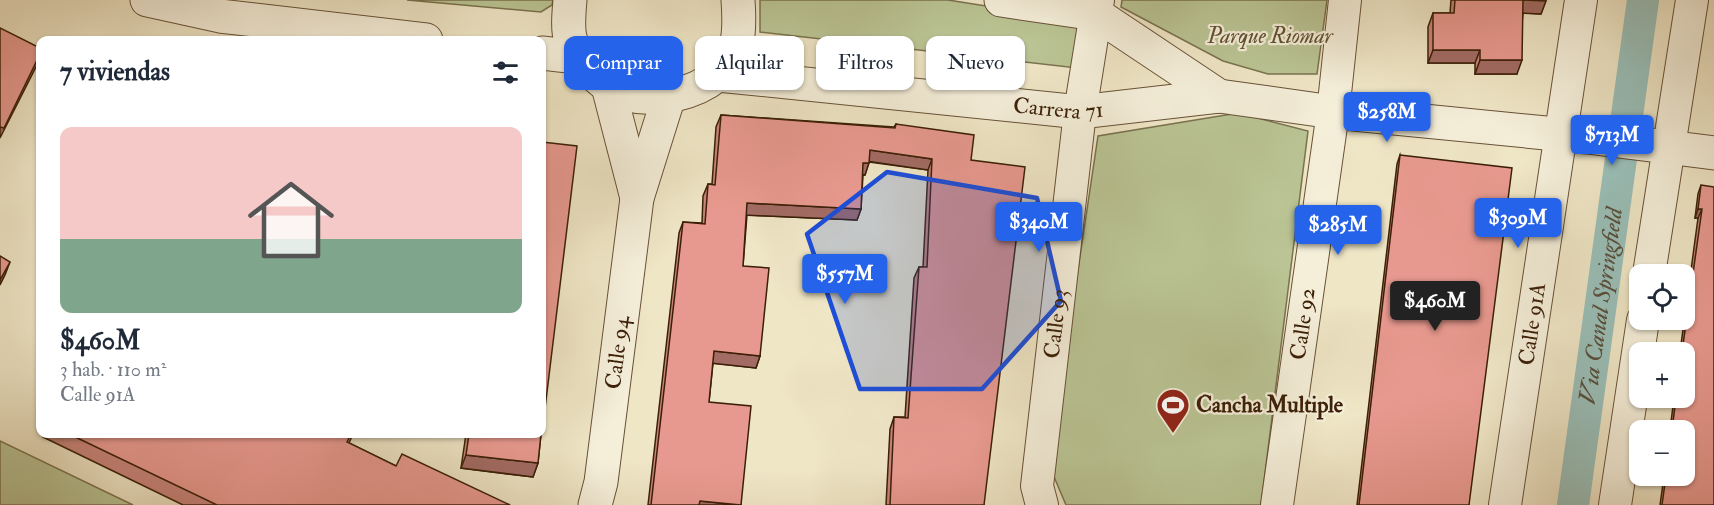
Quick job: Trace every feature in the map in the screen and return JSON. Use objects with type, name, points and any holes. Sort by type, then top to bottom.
[{"type":"street","points":[[147,0],[220,16],[392,36]]},
{"type":"street","points":[[570,0],[570,36]]},
{"type":"street","points":[[737,36],[738,0]]},
{"type":"street","name":"Carrera 71","points":[[1001,0],[1097,7],[1219,96]]},
{"type":"street","name":"Calle 92","points":[[1277,505],[1333,112],[1345,0]]},
{"type":"street","name":"Calle 91A","points":[[1505,505],[1574,136],[1581,0]]},
{"type":"street","points":[[1650,264],[1656,146],[1692,0]]},
{"type":"street","name":"Calle 93","points":[[1042,505],[1037,486],[1080,111],[1097,7]]},
{"type":"street","points":[[546,53],[564,56]]},
{"type":"street","name":"Carrera 71","points":[[804,84],[1080,111],[1219,96],[1333,112],[1574,136],[1714,153]]},
{"type":"street","points":[[617,90],[629,95],[669,96],[695,88]]},
{"type":"street","name":"Calle 94","points":[[609,90],[637,198]]},
{"type":"street","name":"Calle 94","points":[[596,505],[601,482],[637,198],[669,96]]},
{"type":"street","points":[[1615,505],[1641,330]]},
{"type":"highlighted area","points":[[887,172],[1037,198],[1061,301],[982,389],[860,389],[807,234]]},
{"type":"green space","points":[[407,0],[553,0],[552,5],[541,12]]},
{"type":"green space","points":[[760,0],[948,0],[1083,21],[1077,68],[1025,62],[1025,36],[926,36],[926,51],[914,49],[914,36],[816,36],[816,38],[760,32]]},
{"type":"green space","name":"Parque Riomar","points":[[1122,0],[1327,0],[1317,74],[1268,74],[1223,61],[1121,7]]},
{"type":"green space","points":[[1238,113],[1308,131],[1261,505],[1066,505],[1049,465],[1098,136]]},
{"type":"green space","points":[[0,441],[133,505],[0,505]]},
{"type":"building","points":[[1455,0],[1523,0],[1522,60],[1480,60],[1480,50],[1433,50],[1433,13],[1454,13]]},
{"type":"building","points":[[0,28],[36,46],[36,62],[4,128],[0,127]]},
{"type":"building","points":[[721,115],[895,128],[896,124],[974,135],[971,160],[1025,167],[984,505],[890,505],[894,417],[908,418],[919,267],[927,267],[932,159],[870,150],[869,163],[863,163],[861,209],[747,203],[743,266],[769,268],[760,356],[714,351],[709,402],[751,406],[741,505],[700,501],[699,505],[651,505],[683,222],[705,224],[708,184],[715,185]]},
{"type":"building","points":[[546,142],[577,146],[546,400]]},
{"type":"building","points":[[1400,155],[1512,168],[1469,505],[1359,505]]},
{"type":"building","points":[[1701,185],[1714,187],[1714,505],[1662,505],[1665,486],[1695,486],[1695,420],[1673,420],[1675,408],[1695,408],[1695,342],[1683,342],[1685,330],[1695,330],[1694,264],[1702,209],[1698,209]]},
{"type":"building","points":[[0,256],[10,262],[0,280]]},
{"type":"building","points":[[77,438],[349,438],[347,442],[396,466],[402,454],[510,505],[217,505]]},
{"type":"building","points":[[468,438],[541,438],[538,463],[466,455]]},
{"type":"waterway","name":"Via Canal Springfield","points":[[1573,505],[1643,0]]},
{"type":"place","name":"Cancha Multiple","points":[[1173,434]]}]
